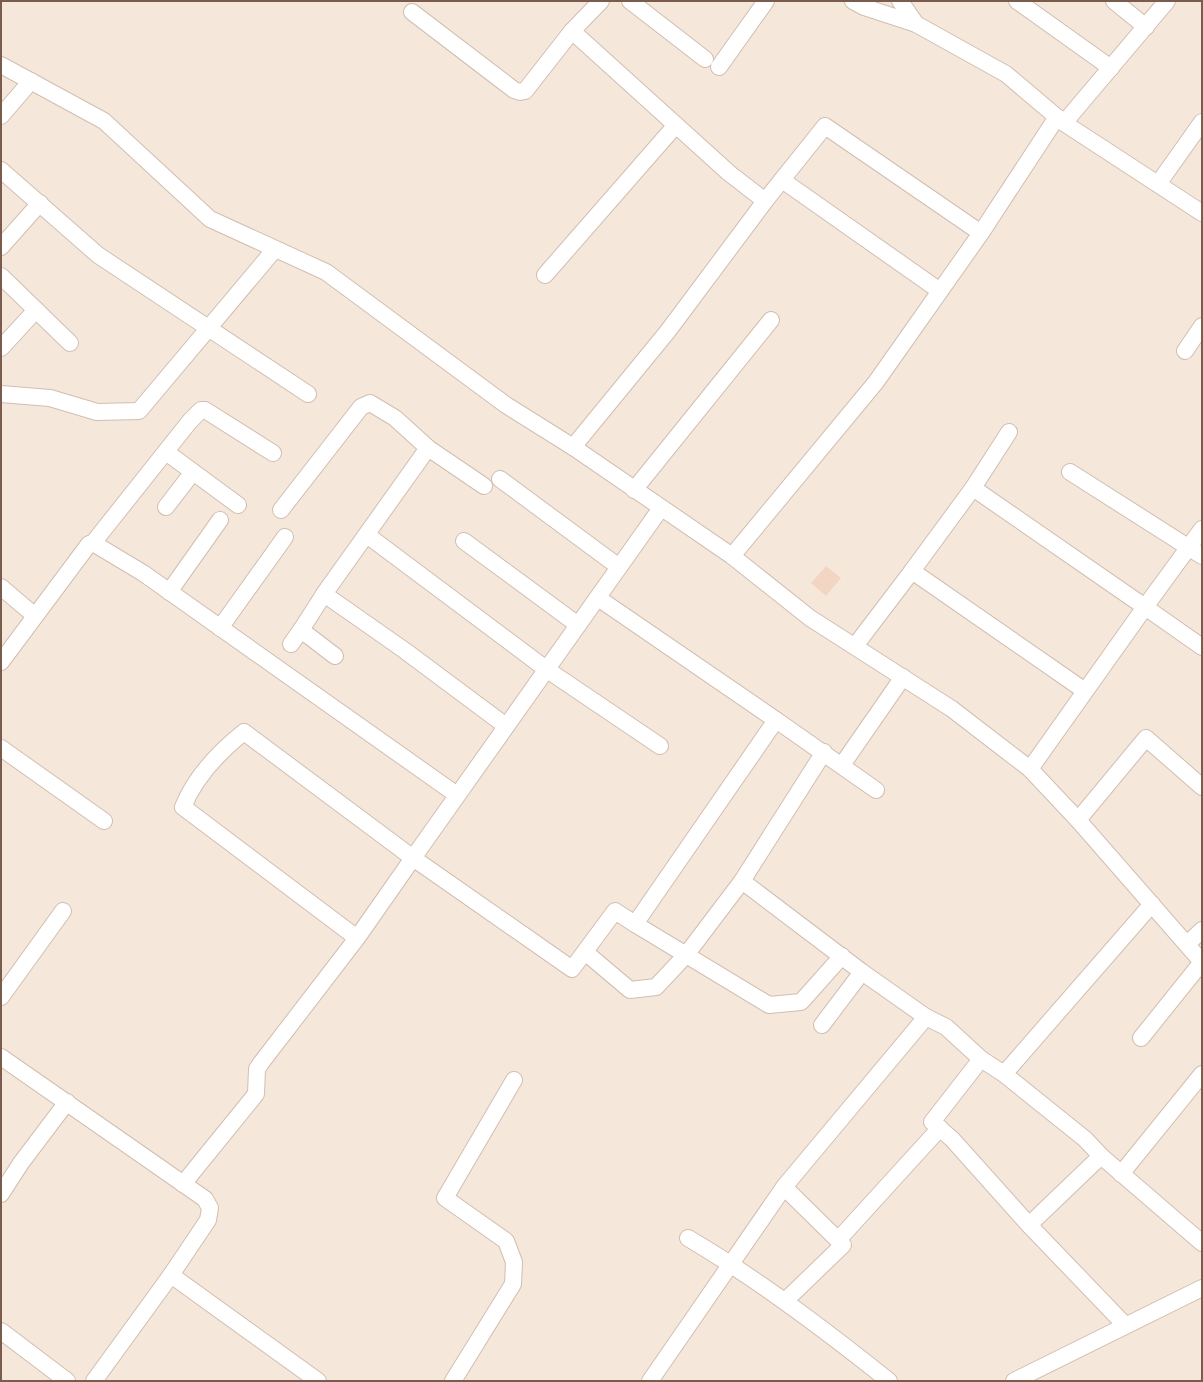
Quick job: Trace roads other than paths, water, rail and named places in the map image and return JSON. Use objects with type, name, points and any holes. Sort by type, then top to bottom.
[{"type":"street","points":[[412,12],[514,90],[520,92],[525,91],[572,31],[601,1]]},
{"type":"street","points":[[630,1],[712,63],[766,1]]},
{"type":"street","points":[[853,1],[916,24],[1006,74],[1061,120],[1202,213]]},
{"type":"street","points":[[900,1],[916,24]]},
{"type":"street","points":[[1017,1],[1111,68]]},
{"type":"street","points":[[1114,1],[1146,27]]},
{"type":"street","points":[[732,556],[876,382],[1061,120],[1111,68],[1167,1]]},
{"type":"street","points":[[572,31],[729,173],[765,201]]},
{"type":"street","points":[[1,65],[104,121],[210,219],[326,272],[506,405],[573,447],[732,556],[810,618],[952,709],[1030,769],[1078,820],[1202,962],[1141,1038]]},
{"type":"street","points":[[1,116],[31,81]]},
{"type":"street","points":[[1158,184],[1202,122]]},
{"type":"street","points":[[545,275],[676,125]]},
{"type":"street","points":[[573,447],[668,331],[765,201],[825,126],[981,233]]},
{"type":"street","points":[[1,170],[98,255],[308,394]]},
{"type":"street","points":[[782,180],[940,291]]},
{"type":"street","points":[[1,247],[40,203]]},
{"type":"street","points":[[1,394],[50,398],[97,412],[139,411],[275,249]]},
{"type":"street","points":[[1,276],[70,343]]},
{"type":"street","points":[[1,348],[36,310]]},
{"type":"street","points":[[634,490],[771,320]]},
{"type":"street","points":[[1185,351],[1202,326]]},
{"type":"street","points":[[281,510],[361,407],[370,403],[395,418],[428,448],[484,486]]},
{"type":"street","points":[[1,662],[89,544],[93,542],[190,421],[201,410],[205,410],[273,453]]},
{"type":"street","points":[[855,646],[973,488],[1008,432]]},
{"type":"street","points":[[291,644],[324,594],[428,448]]},
{"type":"street","points":[[166,452],[238,505]]},
{"type":"street","points":[[166,507],[193,472]]},
{"type":"street","points":[[1070,472],[1196,551]]},
{"type":"street","points":[[500,479],[619,567]]},
{"type":"street","points":[[973,488],[1202,646]]},
{"type":"street","points":[[183,1184],[256,1094],[257,1069],[261,1063],[357,938],[661,508]]},
{"type":"street","points":[[169,592],[220,520]]},
{"type":"street","points":[[1030,769],[1145,607],[1196,551],[1202,529]]},
{"type":"street","points":[[367,535],[546,669],[660,746]]},
{"type":"street","points":[[220,628],[285,537]]},
{"type":"street","points":[[464,541],[578,625]]},
{"type":"street","points":[[93,542],[169,592],[457,795]]},
{"type":"street","points":[[912,571],[1085,691]]},
{"type":"street","points":[[1,587],[34,616]]},
{"type":"street","points":[[324,594],[404,650],[506,726]]},
{"type":"street","points":[[598,598],[824,752],[876,790]]},
{"type":"street","points":[[301,630],[335,656]]},
{"type":"street","points":[[842,765],[903,677]]},
{"type":"street","points":[[635,924],[776,720]]},
{"type":"street","points":[[357,938],[183,807],[189,791],[224,748],[244,732],[413,858],[572,969],[615,912],[769,1005],[801,1002],[842,956]]},
{"type":"street","points":[[1078,820],[1146,738],[1202,787]]},
{"type":"street","points":[[1,748],[104,821]]},
{"type":"street","points":[[585,952],[630,990],[656,987],[686,955],[742,881],[824,752]]},
{"type":"street","points":[[742,881],[862,972],[926,1017],[946,1027],[981,1059],[1004,1074],[1085,1140],[1101,1156],[1202,1243]]},
{"type":"street","points":[[1004,1074],[1152,904]]},
{"type":"street","points":[[1,997],[63,910]]},
{"type":"street","points":[[1187,944],[1202,930]]},
{"type":"street","points":[[822,1025],[862,972]]},
{"type":"street","points":[[650,1381],[784,1187],[926,1017]]},
{"type":"street","points":[[1,1057],[205,1199],[210,1208],[208,1220],[94,1381]]},
{"type":"street","points":[[981,1059],[932,1122],[940,1128],[986,1175],[1029,1225],[1125,1325]]},
{"type":"street","points":[[1122,1174],[1202,1074]]},
{"type":"street","points":[[453,1381],[513,1284],[514,1262],[506,1241],[445,1198],[514,1080]]},
{"type":"street","points":[[1,1194],[21,1163],[67,1102]]},
{"type":"street","points":[[838,1240],[940,1128]]},
{"type":"street","points":[[1029,1225],[1101,1156]]},
{"type":"street","points":[[784,1187],[844,1245],[785,1301]]},
{"type":"street","points":[[688,1238],[731,1264],[785,1301],[889,1381]]},
{"type":"street","points":[[170,1275],[318,1381]]},
{"type":"street","points":[[1014,1381],[1202,1288]]},
{"type":"street","points":[[3,1336],[67,1381]]}]
